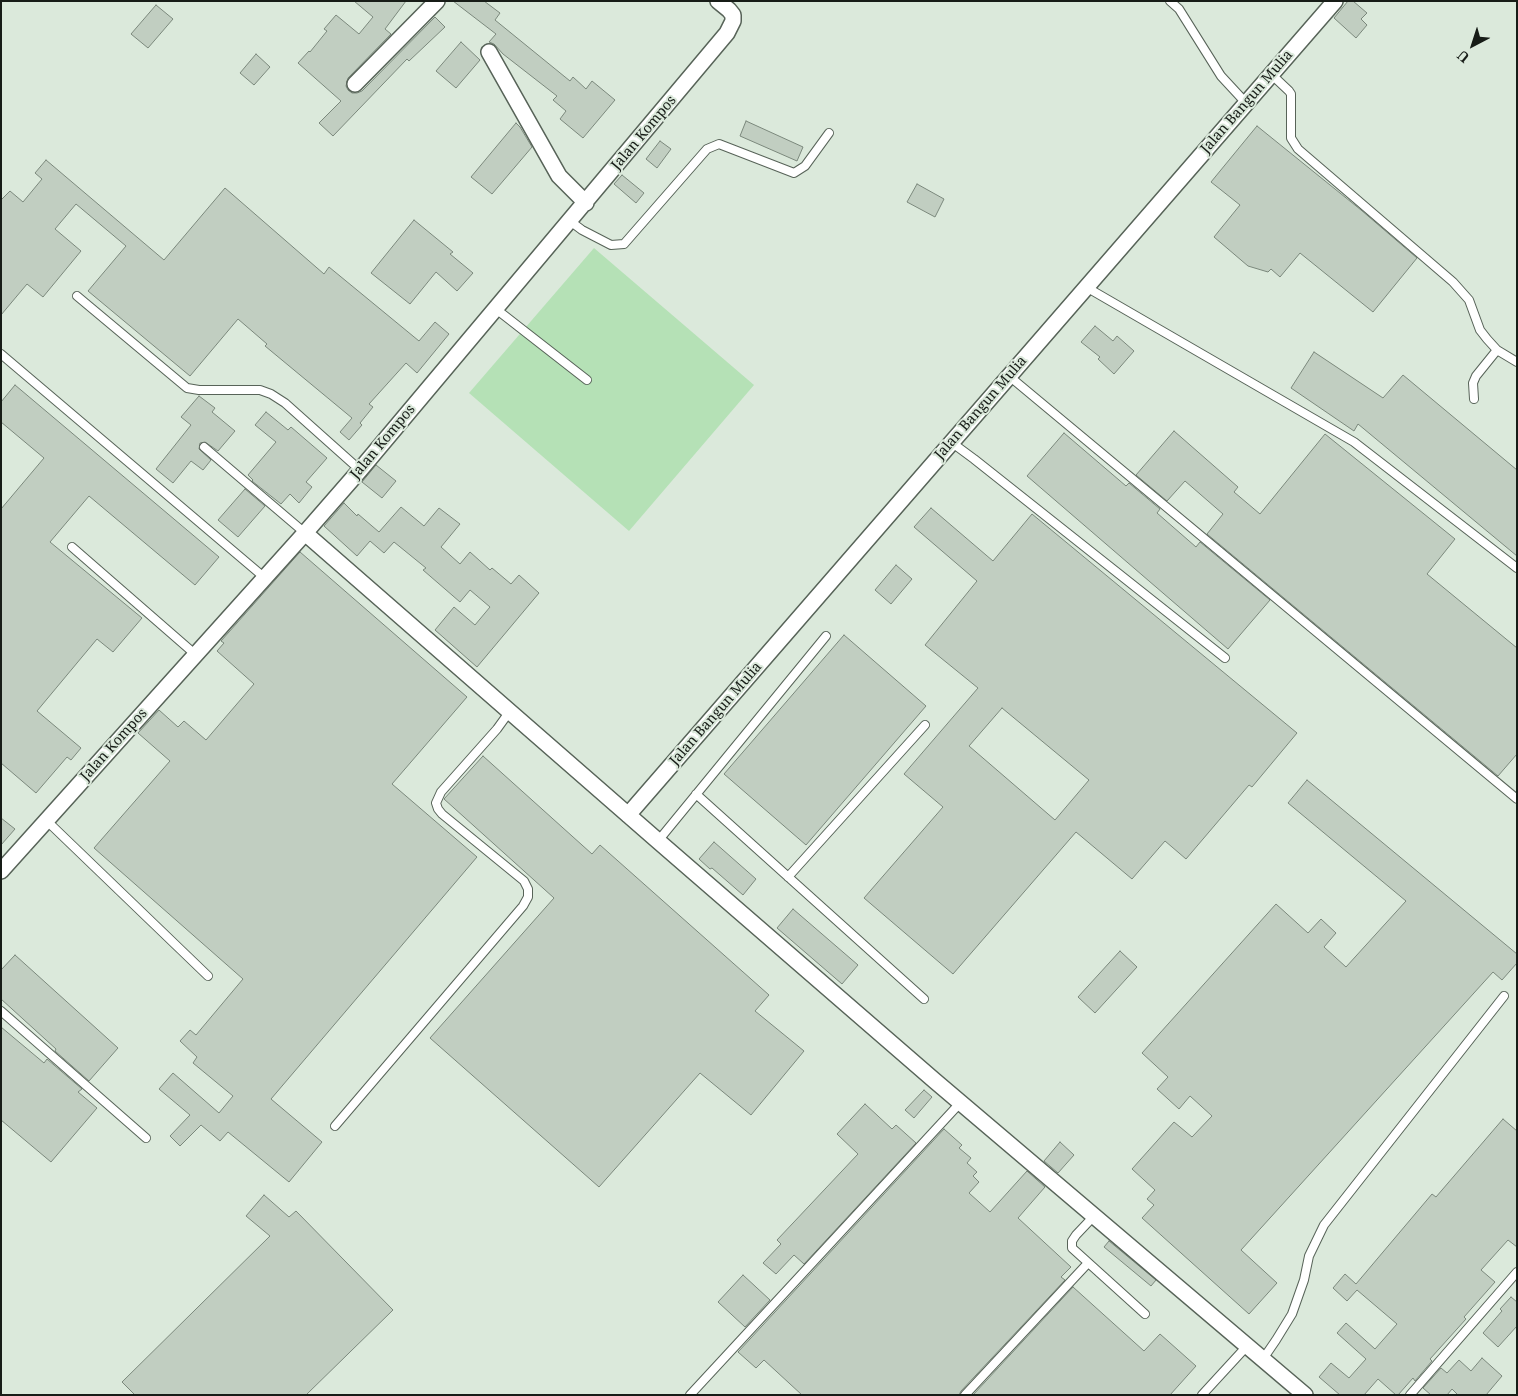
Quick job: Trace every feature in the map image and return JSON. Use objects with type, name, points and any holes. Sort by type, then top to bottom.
[{"type":"street","points":[[356,84],[437,1]]},
{"type":"street","name":"Jalan Kompos","points":[[1,871],[360,470],[728,33],[734,21],[733,15],[718,1]]},
{"type":"street","name":"Jalan Bangun Mulia","points":[[628,815],[1335,1]]},
{"type":"street","points":[[489,52],[560,176],[586,203]]},
{"type":"street","points":[[305,533],[658,841],[1305,1395]]},
{"type":"lane","points":[[1170,1],[1179,9],[1224,81],[1246,103]]},
{"type":"lane","points":[[1271,74],[1291,94],[1291,138],[1298,149],[1453,282],[1470,300],[1480,330],[1497,350],[1517,362]]},
{"type":"lane","points":[[570,221],[582,230],[611,245],[624,244],[706,149],[719,144],[794,173],[805,166],[829,133]]},
{"type":"lane","points":[[1086,287],[1354,442],[1517,568]]},
{"type":"lane","points":[[78,296],[187,388],[200,390],[260,390],[271,394],[285,402],[360,470]]},
{"type":"lane","points":[[496,309],[587,380]]},
{"type":"lane","points":[[1474,399],[1473,383],[1479,372],[1497,350]]},
{"type":"lane","points":[[1,354],[265,578]]},
{"type":"lane","points":[[1009,376],[1517,799]]},
{"type":"lane","points":[[951,442],[1225,658]]},
{"type":"lane","points":[[204,447],[305,533]]},
{"type":"lane","points":[[72,547],[196,655]]},
{"type":"lane","points":[[658,841],[826,636]]},
{"type":"lane","points":[[335,1126],[523,906],[528,897],[528,888],[524,881],[442,814],[436,803],[441,792],[497,729],[510,711]]},
{"type":"lane","points":[[788,877],[925,725]]},
{"type":"lane","points":[[696,794],[924,999]]},
{"type":"lane","points":[[47,821],[208,976]]},
{"type":"lane","points":[[1263,1359],[1292,1314],[1304,1280],[1309,1256],[1324,1225],[1504,996]]},
{"type":"lane","points":[[1,1011],[146,1138]]},
{"type":"lane","points":[[690,1395],[961,1102]]},
{"type":"lane","points":[[1094,1216],[1072,1242],[1072,1248],[1145,1314]]},
{"type":"lane","points":[[965,1395],[1088,1263]]},
{"type":"lane","points":[[1410,1395],[1517,1272]]},
{"type":"lane","points":[[1202,1395],[1247,1346]]},
{"type":"green space","points":[[594,248],[754,385],[629,531],[469,393]]},
{"type":"building","points":[[354,1],[406,1],[385,29],[391,34],[348,78],[346,86],[352,93],[362,91],[435,17],[445,27],[409,61],[407,59],[333,136],[319,123],[341,101],[298,63],[310,52],[327,31],[324,29],[336,15],[359,34],[373,17]]},
{"type":"building","points":[[453,1],[484,1],[500,13],[495,20],[570,81],[573,77],[586,89],[592,81],[615,100],[583,138],[560,119],[566,111],[553,100],[557,96],[503,54],[494,44],[489,42],[496,34]]},
{"type":"building","points":[[1348,1],[1353,1],[1367,13],[1361,19],[1367,25],[1356,38],[1334,18]]},
{"type":"building","points":[[156,5],[173,19],[148,48],[131,34]]},
{"type":"building","points":[[461,42],[480,60],[456,88],[436,71]]},
{"type":"building","points":[[256,54],[270,67],[254,85],[240,73]]},
{"type":"building","points":[[746,121],[803,147],[797,161],[740,136]]},
{"type":"building","points":[[516,123],[532,147],[492,194],[471,177]]},
{"type":"building","points":[[1257,126],[1417,258],[1373,312],[1300,253],[1280,277],[1271,269],[1268,272],[1248,266],[1214,237],[1240,205],[1211,182]]},
{"type":"building","points":[[660,141],[671,149],[657,168],[646,159]]},
{"type":"building","points":[[46,160],[164,260],[225,188],[324,274],[329,267],[419,341],[435,322],[449,334],[417,373],[406,363],[369,404],[373,407],[360,423],[362,425],[349,440],[340,432],[352,418],[265,346],[267,344],[238,319],[190,376],[88,291],[126,246],[76,204],[55,229],[81,251],[43,297],[27,284],[1,315],[1,200],[10,191],[23,202],[42,179],[35,173]]},
{"type":"building","points":[[622,175],[644,193],[636,203],[614,184]]},
{"type":"building","points":[[917,184],[944,199],[935,217],[907,202]]},
{"type":"building","points":[[414,220],[453,252],[450,254],[473,273],[457,291],[436,272],[410,304],[371,273]]},
{"type":"building","points":[[1095,326],[1113,341],[1117,336],[1134,351],[1114,374],[1098,359],[1100,357],[1081,342]]},
{"type":"building","points":[[1314,352],[1383,398],[1403,375],[1517,470],[1517,556],[1358,424],[1354,431],[1291,388]]},
{"type":"building","points":[[15,385],[219,557],[195,585],[89,496],[50,542],[142,618],[113,652],[97,639],[37,711],[81,748],[71,760],[67,757],[36,793],[1,763],[1,509],[44,458],[1,422],[1,402]]},
{"type":"building","points":[[199,396],[215,408],[212,412],[235,431],[218,451],[205,442],[200,443],[199,449],[211,460],[203,470],[191,461],[173,483],[156,469],[191,425],[181,417]]},
{"type":"building","points":[[266,412],[288,430],[291,427],[327,458],[306,482],[312,487],[299,503],[290,494],[281,504],[252,481],[248,475],[276,442],[255,425]]},
{"type":"building","points":[[1174,431],[1238,487],[1234,492],[1260,514],[1325,434],[1455,539],[1427,574],[1517,648],[1517,754],[1498,776],[1207,534],[1223,514],[1185,481],[1167,501],[1136,475]]},
{"type":"building","points":[[1064,433],[1126,486],[1129,483],[1160,509],[1157,513],[1196,547],[1200,542],[1270,600],[1228,649],[1027,476]]},
{"type":"building","points":[[376,465],[396,481],[382,498],[362,482]]},
{"type":"building","points":[[245,489],[265,506],[238,537],[218,520]]},
{"type":"building","points":[[344,503],[357,516],[358,514],[379,532],[401,507],[424,526],[439,508],[460,524],[441,547],[460,564],[470,552],[490,570],[492,568],[511,584],[519,575],[539,593],[477,667],[435,630],[454,607],[475,625],[490,607],[470,590],[460,602],[423,570],[426,568],[394,542],[384,553],[370,541],[357,556],[324,526]]},
{"type":"building","points":[[931,508],[993,561],[1032,514],[1297,733],[1252,787],[1249,785],[1186,859],[1165,841],[1132,879],[1076,832],[953,974],[864,898],[943,807],[904,774],[978,688],[925,645],[977,581],[914,527]],"holes":[[[1002,708],[1089,780],[1055,820],[969,746]]]},
{"type":"building","points":[[300,552],[467,697],[392,784],[477,857],[271,1099],[322,1142],[289,1182],[228,1132],[220,1141],[201,1125],[180,1146],[170,1136],[190,1115],[159,1089],[173,1073],[219,1113],[233,1096],[193,1063],[197,1057],[180,1041],[190,1030],[196,1035],[243,979],[94,848],[170,761],[138,733],[159,710],[178,727],[184,721],[206,740],[254,684],[217,651],[224,643],[221,641]]},
{"type":"building","points":[[896,565],[912,579],[891,604],[875,590]]},
{"type":"building","points":[[844,635],[926,706],[806,845],[724,774]]},
{"type":"building","points":[[483,756],[592,854],[600,845],[769,995],[755,1011],[804,1051],[751,1115],[700,1073],[599,1187],[430,1038],[554,898],[444,799]]},
{"type":"building","points":[[1307,780],[1517,954],[1517,963],[1502,980],[1493,972],[1241,1250],[1277,1283],[1249,1314],[1142,1218],[1154,1205],[1147,1199],[1155,1190],[1132,1169],[1174,1122],[1192,1137],[1212,1116],[1190,1096],[1179,1109],[1157,1089],[1168,1077],[1142,1053],[1276,904],[1308,933],[1321,919],[1336,933],[1324,947],[1346,967],[1406,901],[1288,803]]},
{"type":"building","points":[[1,818],[15,829],[1,845]]},
{"type":"building","points":[[714,842],[756,879],[743,895],[699,859]]},
{"type":"building","points":[[793,909],[858,965],[842,984],[777,928]]},
{"type":"building","points":[[1120,951],[1137,967],[1095,1013],[1078,997]]},
{"type":"building","points":[[15,955],[118,1048],[89,1081],[1,999],[1,970]]},
{"type":"building","points":[[1,1027],[44,1063],[47,1059],[82,1089],[78,1092],[97,1108],[51,1162],[1,1120]]},
{"type":"building","points":[[924,1090],[932,1097],[914,1118],[905,1110]]},
{"type":"building","points":[[865,1104],[892,1129],[896,1125],[916,1143],[804,1264],[794,1255],[776,1274],[763,1263],[781,1244],[777,1240],[858,1154],[837,1134]]},
{"type":"building","points":[[1503,1119],[1517,1131],[1517,1247],[1508,1240],[1481,1270],[1495,1282],[1464,1317],[1466,1319],[1430,1359],[1432,1361],[1415,1381],[1413,1378],[1398,1395],[1378,1379],[1364,1395],[1340,1395],[1319,1377],[1331,1363],[1349,1378],[1366,1359],[1337,1333],[1346,1323],[1375,1349],[1397,1324],[1357,1290],[1347,1301],[1333,1288],[1345,1274],[1356,1284],[1432,1194],[1436,1197]]},
{"type":"building","points":[[944,1129],[962,1145],[959,1148],[971,1158],[967,1163],[977,1172],[973,1176],[979,1182],[969,1193],[990,1212],[1027,1171],[1045,1187],[1018,1218],[1071,1267],[1061,1277],[1065,1280],[959,1395],[802,1395],[764,1360],[756,1368],[738,1352]]},
{"type":"building","points":[[1060,1142],[1074,1155],[1058,1173],[1044,1161]]},
{"type":"building","points":[[264,1195],[289,1217],[296,1211],[393,1310],[306,1395],[135,1395],[122,1382],[270,1236],[246,1216]]},
{"type":"building","points":[[1109,1241],[1156,1280],[1151,1286],[1104,1247]]},
{"type":"building","points":[[743,1275],[770,1300],[745,1327],[718,1302]]},
{"type":"building","points":[[1073,1287],[1144,1351],[1160,1334],[1196,1366],[1170,1395],[973,1395]]},
{"type":"building","points":[[1511,1297],[1517,1302],[1517,1326],[1498,1347],[1483,1333]]},
{"type":"building","points":[[1482,1358],[1502,1376],[1486,1395],[1458,1395],[1452,1389],[1447,1395],[1431,1395],[1423,1388],[1441,1368],[1447,1373],[1459,1360],[1471,1371]]}]
